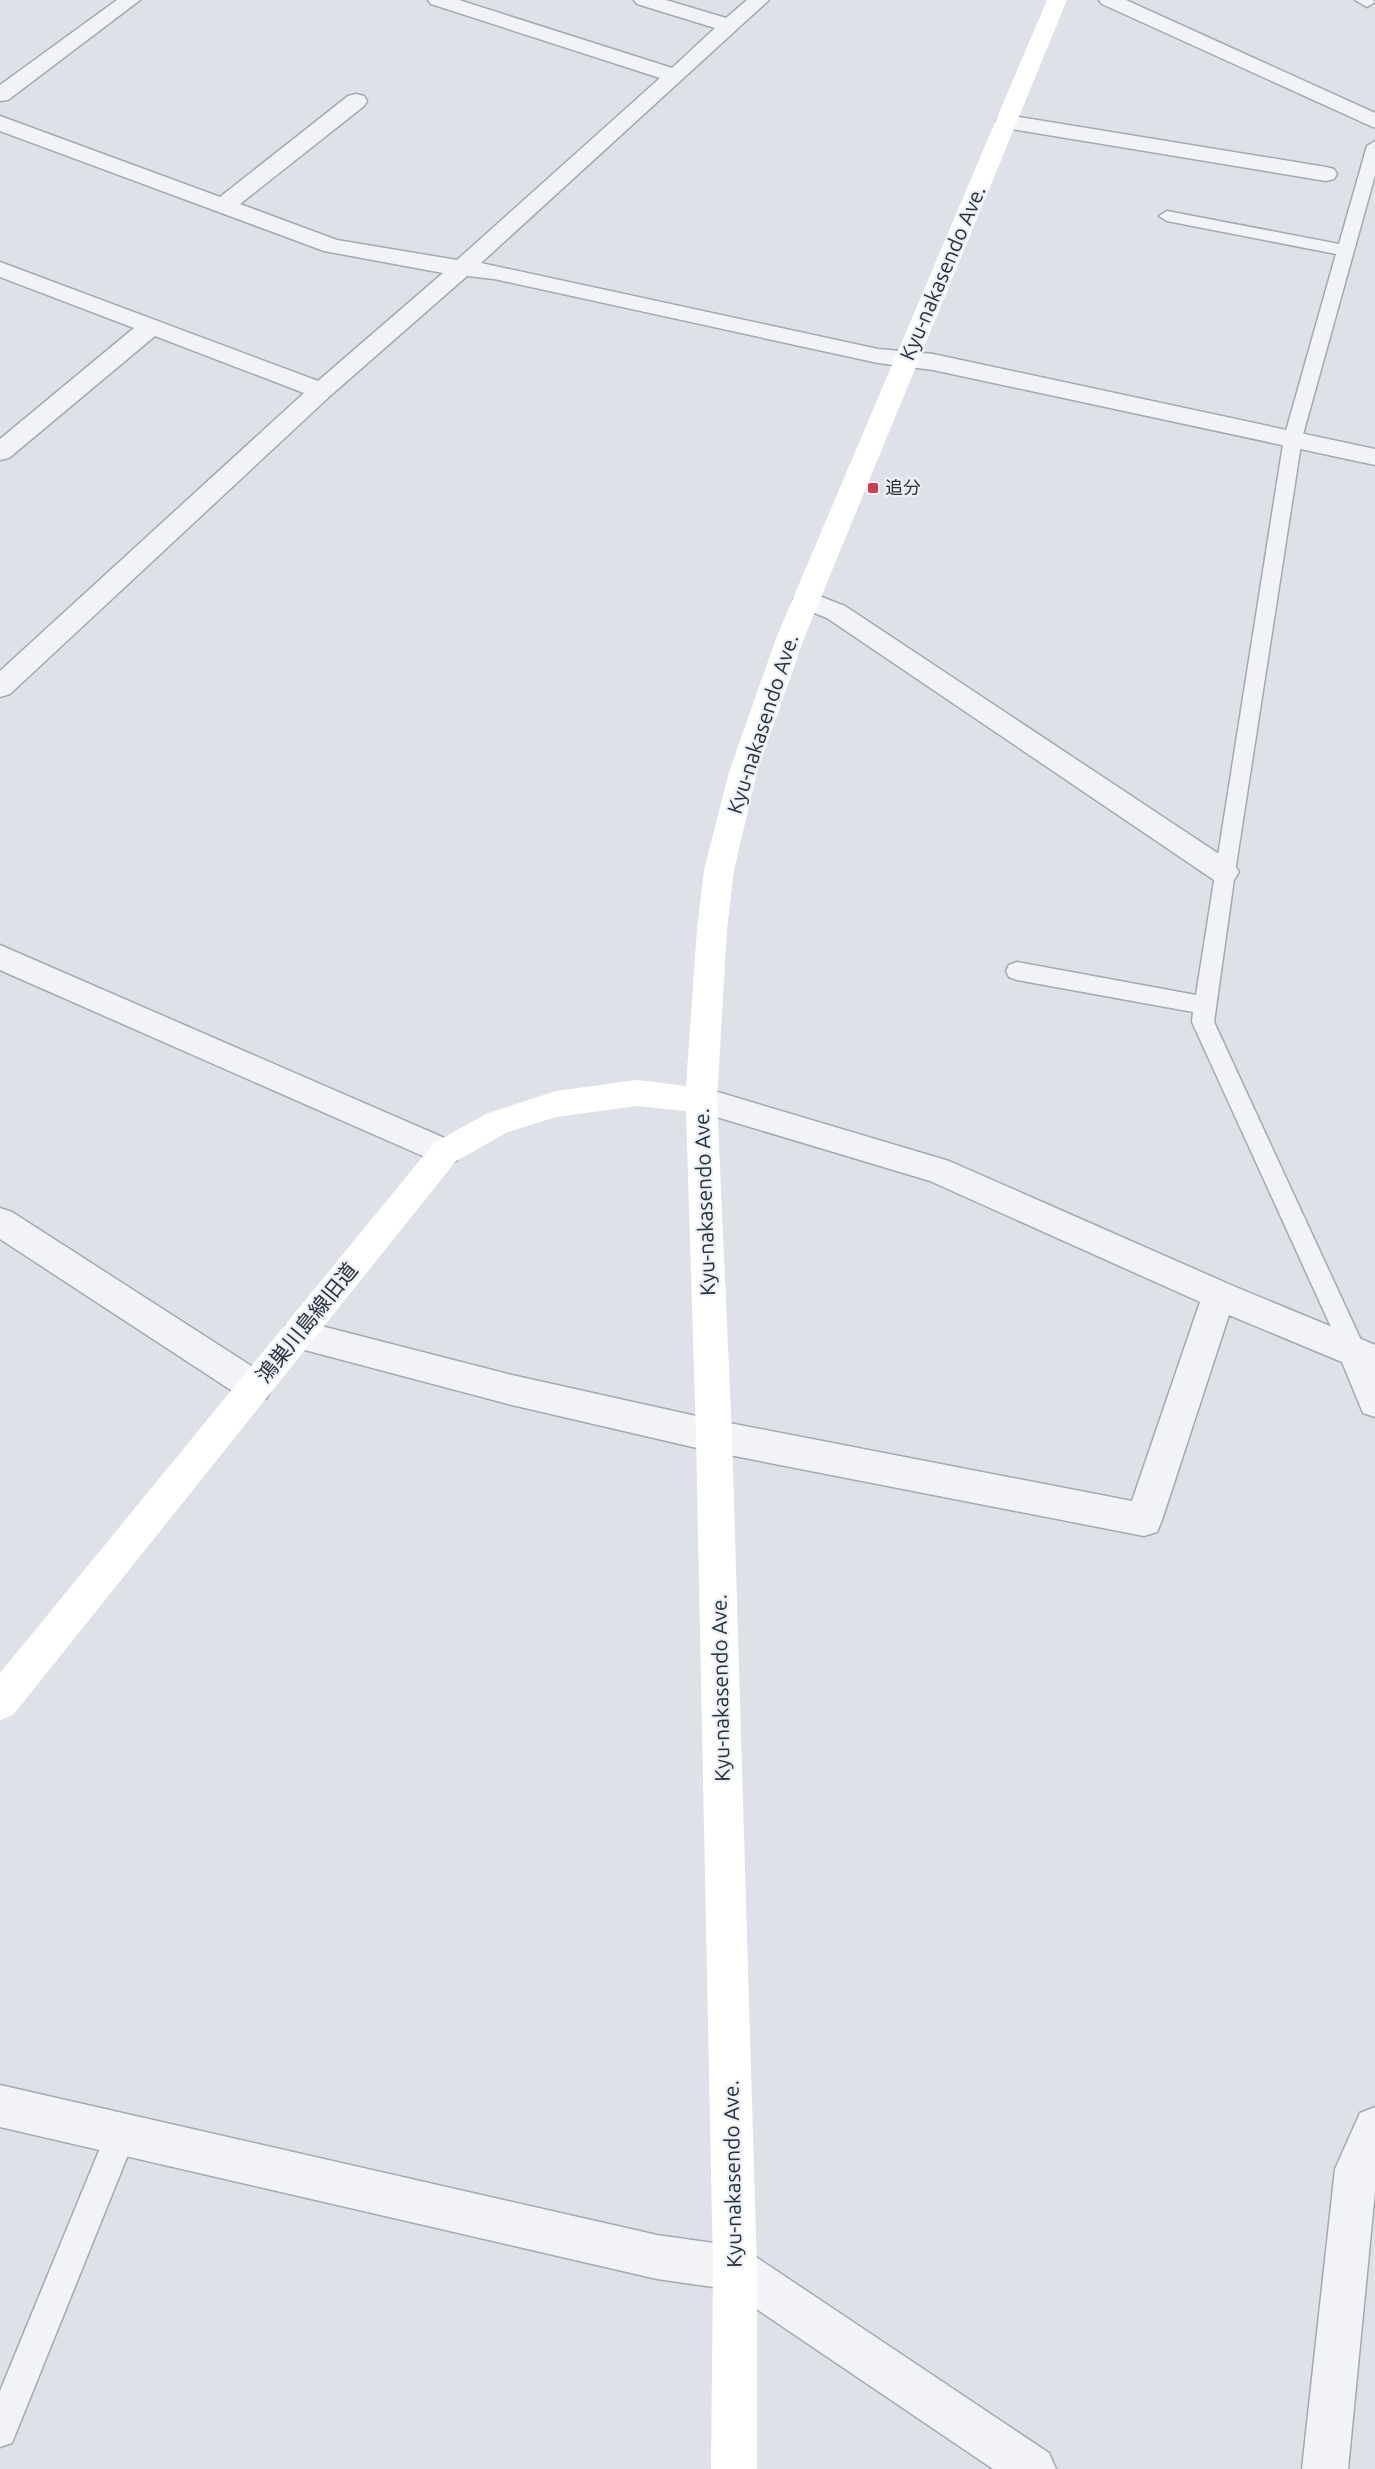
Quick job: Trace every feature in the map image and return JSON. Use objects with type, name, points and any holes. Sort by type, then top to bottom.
[{"type":"main road","name":"Kyu-nakasendo Ave.","points":[[734,2469],[735,2268],[714,1436],[701,1100],[712,929],[719,870],[743,772],[806,600],[1057,0]]},
{"type":"main road","name":"鴻巣川島線旧道","points":[[0,1702],[445,1152],[497,1123],[556,1104],[637,1093],[701,1100]]},
{"type":"street","points":[[0,95],[130,0]]},
{"type":"street","points":[[438,0],[676,75]]},
{"type":"street","points":[[644,0],[730,26]]},
{"type":"street","points":[[0,687],[321,391],[461,269],[759,0]]},
{"type":"street","points":[[1109,0],[1375,121]]},
{"type":"street","points":[[223,206],[356,101]]},
{"type":"street","points":[[1007,122],[1326,174]]},
{"type":"street","points":[[0,123],[332,246],[461,269],[494,272],[878,356],[907,358],[1375,457]]},
{"type":"street","points":[[0,269],[321,391]]},
{"type":"street","points":[[0,452],[151,327]]},
{"type":"street","points":[[806,600],[836,612],[1224,872]]},
{"type":"street","points":[[0,957],[445,1152]]},
{"type":"street","points":[[701,1100],[938,1170],[1218,1295],[1364,1356],[1375,1402]]},
{"type":"street","points":[[0,1222],[255,1387]]},
{"type":"street","points":[[298,1335],[512,1390],[714,1436],[1144,1520],[1218,1295]]},
{"type":"street","points":[[0,2106],[657,2257],[735,2268],[1033,2469]]},
{"type":"street","points":[[1325,2469],[1356,2169],[1375,2128]]},
{"type":"lane","points":[[1364,1356],[1203,1022],[1224,872],[1293,438],[1375,146]]},
{"type":"lane","points":[[1167,216],[1344,250]]},
{"type":"lane","points":[[1017,971],[1205,1005]]},
{"type":"lane","points":[[0,2431],[122,2135]]},
{"type":"place","name":"追分","points":[[873,488]]}]
